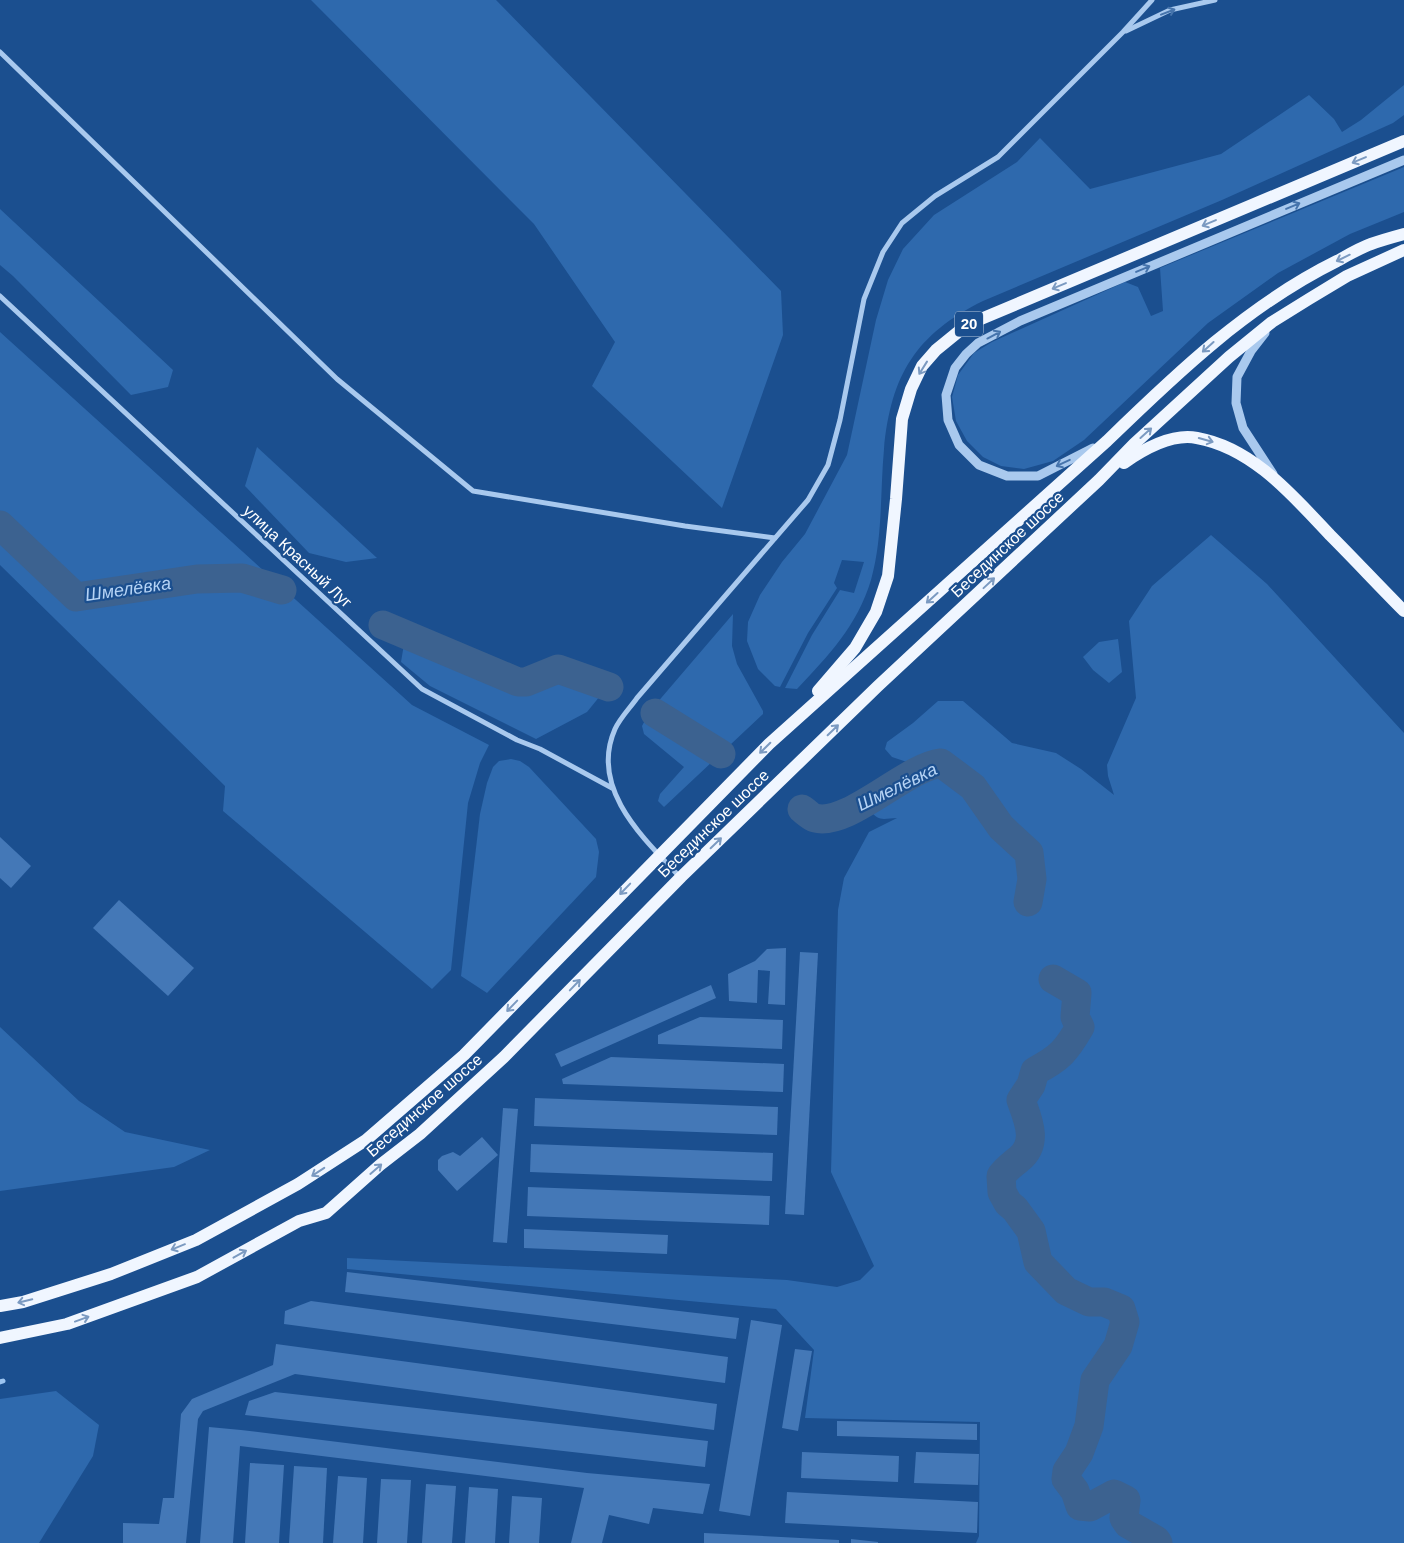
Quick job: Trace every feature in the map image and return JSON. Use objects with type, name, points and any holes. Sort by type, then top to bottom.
[{"type":"main road","name":"20","points":[[780,734],[855,648],[876,612],[888,576],[902,419],[922,366],[936,350],[963,328],[981,319],[1404,141]]},
{"type":"main road","points":[[1371,244],[1404,228]]},
{"type":"main road","name":"Бесединское шоссе","points":[[0,1306],[23,1302],[111,1274],[196,1240],[298,1184],[366,1140],[464,1055],[659,854],[780,734],[1107,441],[1217,339],[1279,294],[1320,269],[1371,244],[1404,234]]},
{"type":"main road","name":"Бесединское шоссе","points":[[0,1338],[67,1324],[197,1277],[299,1221],[326,1214],[380,1165],[420,1134],[504,1057],[681,877],[878,686],[1100,480],[1134,444],[1229,357],[1272,322],[1347,276],[1404,250]]},
{"type":"main road","points":[[1100,480],[1141,451],[1167,440],[1196,437],[1220,444],[1245,457],[1277,481],[1404,611]]},
{"type":"street","points":[[681,877],[642,836],[618,803],[612,788],[608,767],[608,749],[615,728],[636,698],[808,500],[828,466],[840,420],[864,299],[883,252],[902,223],[936,196],[998,157],[1124,32],[1152,0]]},
{"type":"street","points":[[1124,32],[1170,10],[1215,0]]},
{"type":"street","points":[[0,52],[338,379],[473,491],[685,526],[775,538]]},
{"type":"street","points":[[1107,441],[1038,476],[1007,476],[979,465],[959,445],[948,420],[946,395],[955,368],[978,343],[1020,321],[1404,160]]},
{"type":"street","name":"улица Красный Луг","points":[[0,296],[422,689],[612,788]]},
{"type":"street","points":[[1272,322],[1251,351],[1237,377],[1236,403],[1243,428],[1277,481]]},
{"type":"shaded area","points":[[311,0],[496,0],[781,291],[783,335],[722,508],[592,386],[615,342],[534,224]]},
{"type":"shaded area","points":[[1404,85],[1404,115],[1393,123],[1222,200],[983,301],[940,328],[924,343],[911,360],[901,378],[893,399],[884,449],[878,548],[871,580],[858,612],[831,652],[797,689],[785,688],[812,635],[840,590],[854,593],[864,562],[842,560],[834,583],[837,588],[808,633],[780,687],[775,686],[758,669],[747,641],[748,622],[760,595],[782,562],[805,534],[847,455],[876,320],[888,280],[903,249],[934,215],[1017,162],[1040,138],[1090,189],[1221,154],[1309,95],[1334,119],[1342,132],[1361,120]]},
{"type":"shaded area","points":[[1404,167],[1404,212],[1350,234],[1278,273],[1208,323],[1084,440],[1053,461],[1024,469],[1001,466],[983,457],[967,441],[956,421],[952,397],[958,375],[974,353],[992,342],[1125,282],[1138,287],[1151,316],[1163,311],[1160,268]]},
{"type":"shaded area","points":[[0,209],[173,370],[168,387],[131,395],[0,265]]},
{"type":"shaded area","points":[[0,332],[412,705],[489,745],[480,763],[468,803],[451,970],[432,989],[223,811],[225,786],[0,565]]},
{"type":"shaded area","points":[[257,447],[377,558],[346,562],[309,553],[245,486]]},
{"type":"shaded area","points":[[1211,535],[1267,584],[1404,733],[1404,1543],[976,1543],[979,1536],[980,1422],[805,1418],[814,1350],[776,1309],[347,1269],[347,1258],[787,1280],[837,1287],[860,1280],[874,1266],[831,1172],[838,910],[844,878],[869,832],[897,818],[886,819],[876,817],[870,810],[871,807],[913,781],[913,768],[907,762],[892,757],[885,749],[887,742],[938,701],[963,701],[1012,743],[1056,753],[1081,769],[1114,795],[1108,776],[1107,765],[1136,698],[1129,621],[1152,586]]},
{"type":"shaded area","points":[[733,614],[732,646],[737,664],[763,714],[664,807],[658,801],[660,794],[684,767],[644,734],[642,726],[650,711]]},
{"type":"shaded area","points":[[405,638],[522,687],[552,675],[600,696],[587,712],[536,739],[430,686],[401,662]]},
{"type":"shaded area","points":[[1118,639],[1122,672],[1109,683],[1093,670],[1083,657],[1099,642]]},
{"type":"shaded area","points":[[511,759],[520,761],[529,767],[596,839],[599,852],[596,877],[487,993],[461,976],[480,814],[487,783],[493,767],[499,761]]},
{"type":"shaded area","points":[[0,1027],[79,1101],[125,1132],[210,1150],[174,1167],[0,1191]]},
{"type":"shaded area","points":[[56,1391],[99,1425],[93,1456],[39,1543],[0,1543],[0,1399]]},
{"type":"building","points":[[0,837],[31,866],[11,888],[0,878]]},
{"type":"building","points":[[119,900],[194,968],[168,996],[93,928]]},
{"type":"building","points":[[786,948],[785,1005],[768,1004],[770,971],[758,970],[757,1003],[729,1001],[728,974],[755,961],[767,949]]},
{"type":"building","points":[[800,952],[818,953],[804,1215],[785,1214]]},
{"type":"building","points":[[711,985],[716,998],[561,1067],[555,1054]]},
{"type":"building","points":[[700,1017],[783,1020],[782,1049],[658,1044],[658,1035]]},
{"type":"building","points":[[611,1057],[784,1064],[783,1092],[563,1084],[562,1079]]},
{"type":"building","points":[[535,1098],[778,1107],[777,1135],[534,1126]]},
{"type":"building","points":[[503,1108],[518,1109],[507,1243],[493,1242]]},
{"type":"building","points":[[482,1137],[498,1155],[457,1191],[438,1170],[438,1160],[442,1156],[453,1152],[460,1156]]},
{"type":"building","points":[[531,1144],[773,1153],[772,1181],[530,1172]]},
{"type":"building","points":[[528,1187],[770,1196],[769,1225],[527,1216]]},
{"type":"building","points":[[524,1229],[668,1235],[667,1254],[524,1248]]},
{"type":"building","points":[[347,1272],[739,1318],[736,1339],[345,1292]]},
{"type":"building","points":[[311,1301],[728,1357],[725,1383],[284,1324],[285,1311]]},
{"type":"building","points":[[751,1320],[782,1325],[750,1516],[719,1511]]},
{"type":"building","points":[[276,1344],[717,1404],[714,1430],[295,1374],[203,1411],[198,1419],[186,1543],[123,1543],[123,1523],[159,1524],[163,1498],[174,1498],[181,1414],[192,1399],[273,1365]]},
{"type":"building","points":[[795,1349],[812,1351],[798,1431],[782,1428]]},
{"type":"building","points":[[275,1392],[708,1441],[705,1467],[245,1415],[249,1401]]},
{"type":"building","points":[[837,1421],[977,1424],[977,1440],[837,1436]]},
{"type":"building","points":[[209,1427],[587,1473],[710,1484],[703,1514],[653,1508],[649,1524],[609,1515],[602,1543],[571,1543],[584,1488],[240,1446],[233,1543],[200,1543]]},
{"type":"building","points":[[802,1452],[899,1456],[898,1482],[801,1478]]},
{"type":"building","points":[[916,1452],[979,1454],[978,1485],[914,1483]]},
{"type":"building","points":[[250,1463],[284,1465],[279,1543],[245,1543]]},
{"type":"building","points":[[294,1466],[327,1468],[323,1543],[289,1543]]},
{"type":"building","points":[[338,1476],[367,1478],[363,1543],[333,1543]]},
{"type":"building","points":[[381,1479],[411,1480],[407,1543],[377,1543]]},
{"type":"building","points":[[426,1484],[456,1486],[452,1543],[422,1543]]},
{"type":"building","points":[[469,1487],[498,1489],[495,1543],[465,1543]]},
{"type":"building","points":[[787,1492],[978,1502],[977,1533],[785,1523]]},
{"type":"building","points":[[512,1496],[542,1498],[539,1543],[509,1543]]},
{"type":"building","points":[[704,1533],[839,1540],[839,1543],[704,1543]]},
{"type":"building","points":[[851,1539],[878,1542],[878,1543],[851,1543]]},
{"type":"waterway","name":"Шмелёвка","points":[[0,525],[76,597],[197,579],[242,578],[282,590]]},
{"type":"waterway","name":"Шмелёвка","points":[[383,625],[518,682],[526,682],[558,669],[609,687]]},
{"type":"waterway","name":"Шмелёвка","points":[[655,713],[721,754]]},
{"type":"waterway","name":"Шмелёвка","points":[[802,809],[815,818],[828,818],[844,814],[911,775],[941,763],[973,787],[1001,827],[1029,853],[1032,879],[1028,902]]},
{"type":"waterway","name":"Шмелёвка","points":[[1053,979],[1077,993],[1075,1017],[1080,1027],[1062,1053],[1035,1071],[1031,1085],[1021,1100],[1029,1123],[1029,1146],[1025,1153],[1001,1176],[1002,1192],[1008,1203],[1015,1209],[1031,1231],[1038,1262],[1066,1291],[1089,1302],[1104,1302],[1121,1309],[1125,1322],[1118,1346],[1095,1380],[1089,1426],[1079,1453],[1067,1471],[1066,1479],[1075,1491],[1080,1506],[1090,1507],[1114,1494],[1126,1500],[1124,1518],[1128,1524],[1158,1543]]}]
